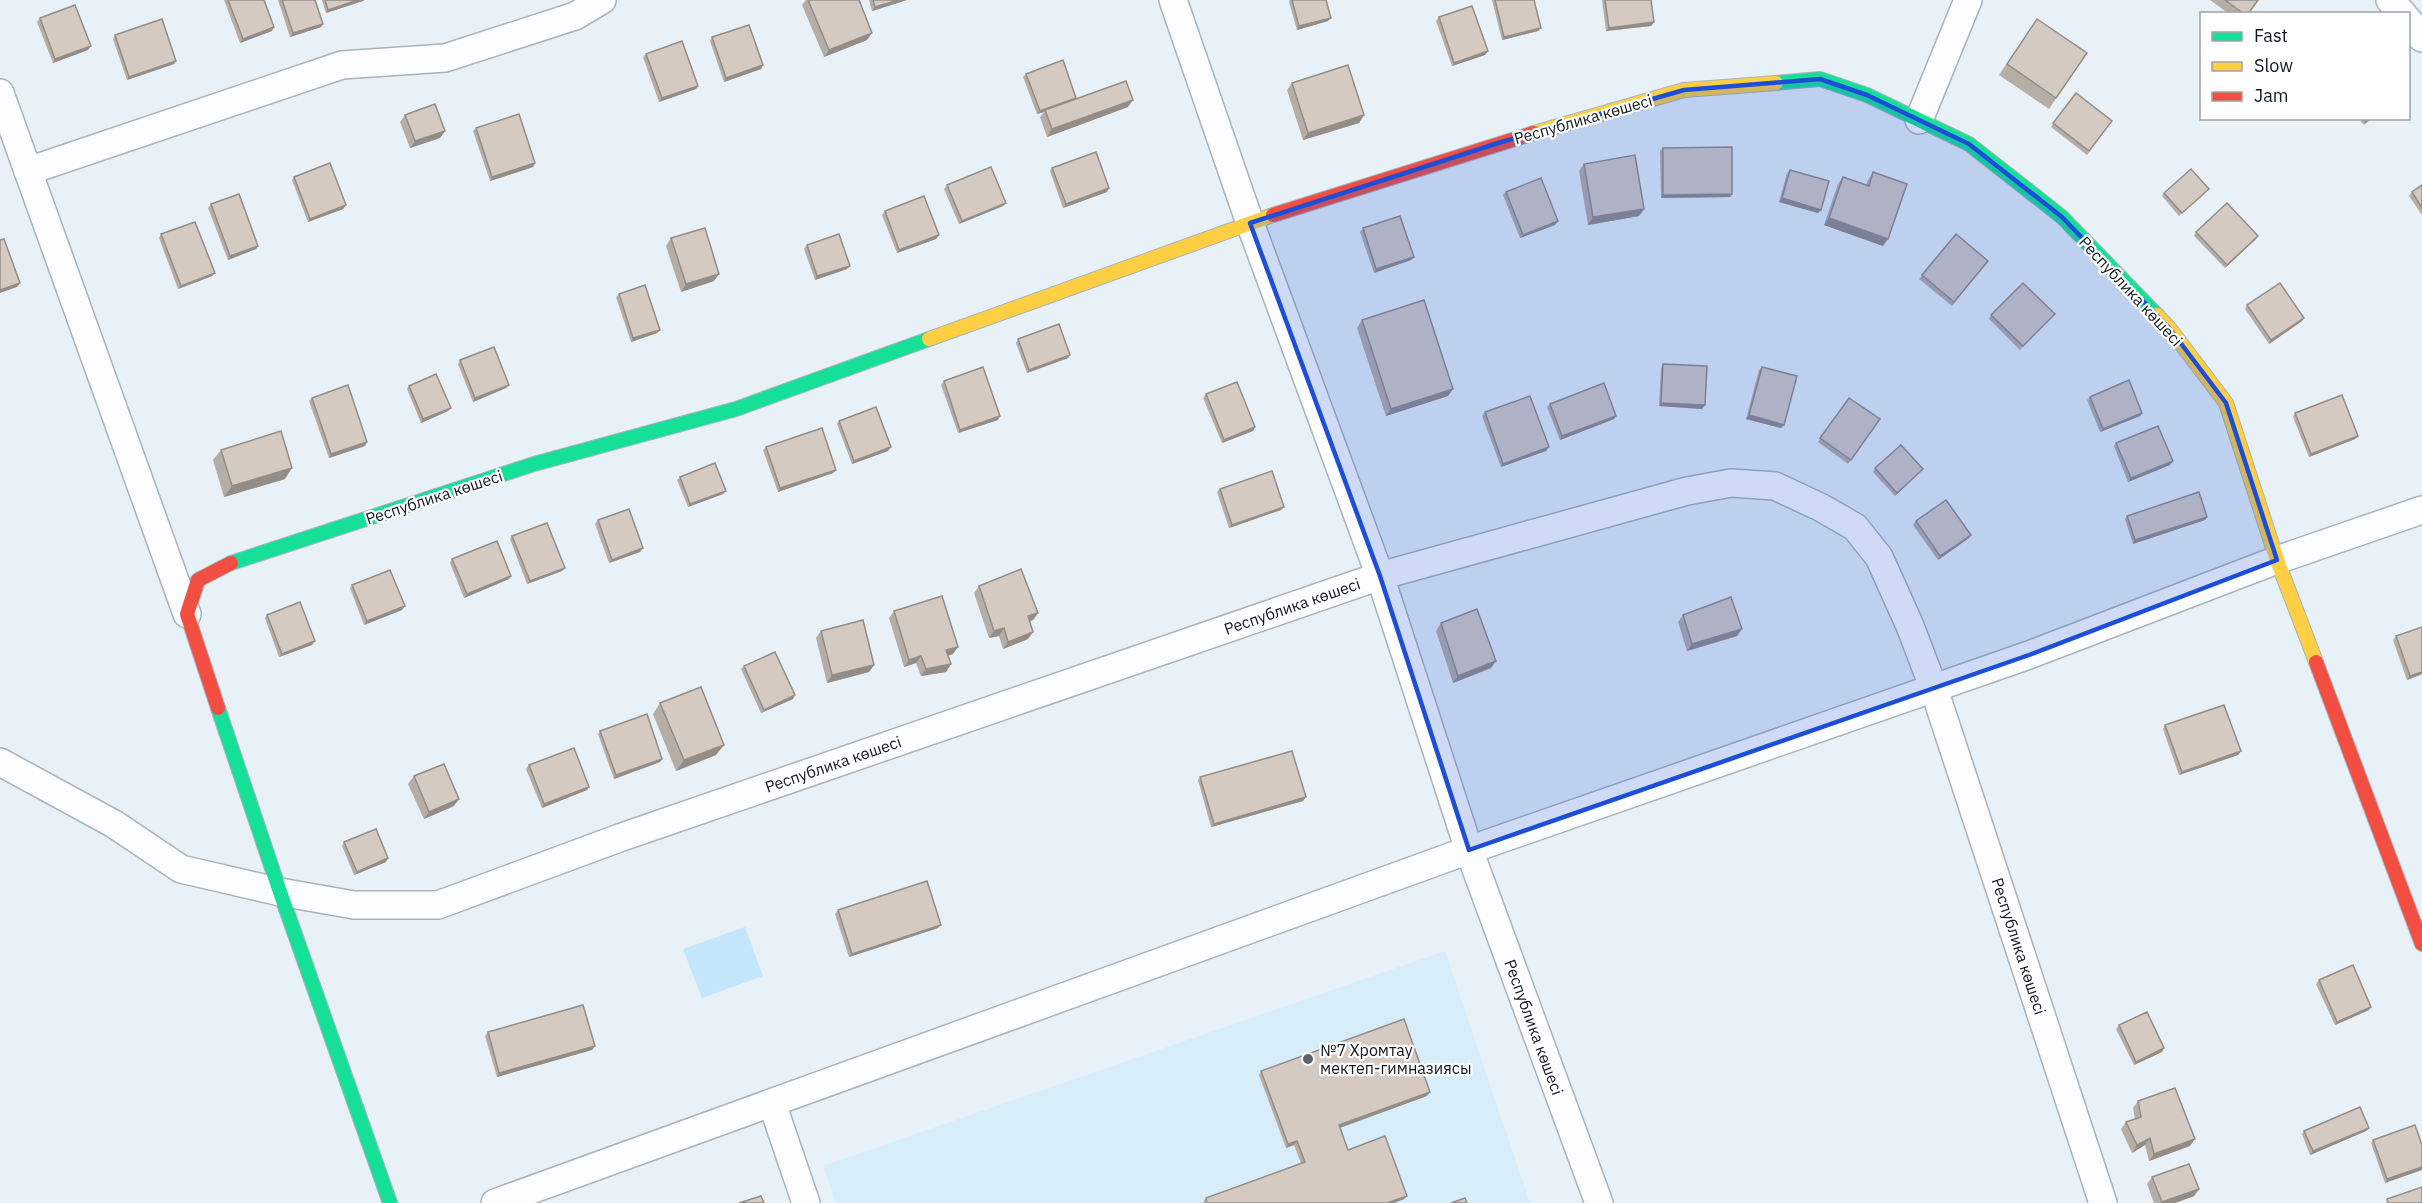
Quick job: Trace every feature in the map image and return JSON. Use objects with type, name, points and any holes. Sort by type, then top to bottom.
[{"type":"street","points":[[28,171],[342,65],[445,58],[575,16],[602,0]]},
{"type":"street","name":"Республика көшесі","points":[[1173,0],[1250,223],[1380,576],[1469,850],[1599,1203]]},
{"type":"street","points":[[1919,120],[1968,0]]},
{"type":"street","points":[[2390,0],[2401,12]]},
{"type":"street","points":[[2410,22],[2422,38]]},
{"type":"street","name":"Республика көшесі","points":[[188,614],[198,580],[225,565],[534,464],[736,409],[1250,223],[1498,143],[1684,90],[1820,79],[1867,94],[1968,144],[2062,217],[2170,329],[2226,403],[2277,560],[2422,944]]},
{"type":"street","points":[[0,93],[188,614],[280,892],[390,1203]]},
{"type":"street","name":"Республика көшесі","points":[[0,762],[114,824],[182,869],[280,892],[354,905],[438,905],[622,837],[1380,576],[1687,490],[1731,483],[1775,486],[1820,507],[1855,527],[1879,557],[1910,626],[1934,689],[2103,1203]]},
{"type":"street","points":[[495,1203],[1469,850],[2029,656],[2277,560],[2422,510]]},
{"type":"street","points":[[772,1103],[806,1203]]},
{"type":"highlighted area","points":[[1820,79],[1867,95],[1969,144],[2062,217],[2170,329],[2226,403],[2277,560],[2029,655],[1469,850],[1380,576],[1250,223],[1498,143],[1684,90]]},
{"type":"shaded area","points":[[745,927],[763,976],[702,998],[683,949]]},
{"type":"shaded area","name":"№7 Хромтау мектеп-гимназиясы","points":[[1445,951],[1530,1203],[836,1203],[823,1166]]},
{"type":"building","points":[[228,0],[264,0],[274,27],[243,39]]},
{"type":"building","points":[[282,0],[315,0],[323,24],[293,33]]},
{"type":"building","points":[[325,0],[358,0],[328,10]]},
{"type":"building","points":[[808,0],[859,0],[872,33],[829,50]]},
{"type":"building","points":[[873,0],[899,0],[875,7]]},
{"type":"building","points":[[1292,0],[1326,0],[1331,18],[1299,26]]},
{"type":"building","points":[[1495,0],[1534,0],[1541,28],[1504,37]]},
{"type":"building","points":[[1605,0],[1651,0],[1654,22],[1609,28]]},
{"type":"building","points":[[2225,0],[2258,0],[2249,12],[2241,12]]},
{"type":"building","points":[[75,5],[91,46],[55,59],[40,18]]},
{"type":"building","points":[[1472,6],[1488,51],[1454,63],[1439,17]]},
{"type":"building","points":[[162,19],[176,61],[129,77],[115,35]]},
{"type":"building","points":[[2037,19],[2087,53],[2056,98],[2007,64]]},
{"type":"building","points":[[749,25],[763,65],[726,78],[712,37]]},
{"type":"building","points":[[682,41],[698,86],[662,98],[646,54]]},
{"type":"building","points":[[1063,60],[1076,98],[1040,111],[1026,74]]},
{"type":"building","points":[[1348,65],[1364,115],[1308,133],[1292,83]]},
{"type":"building","points":[[1126,81],[1133,100],[1052,129],[1045,110]]},
{"type":"building","points":[[2076,93],[2112,121],[2089,151],[2053,123]]},
{"type":"building","points":[[435,104],[445,131],[415,141],[405,115]]},
{"type":"building","points":[[519,114],[535,163],[492,177],[476,128]]},
{"type":"building","points":[[1732,147],[1732,194],[1663,195],[1663,148]]},
{"type":"building","points":[[1096,152],[1109,188],[1066,204],[1052,168]]},
{"type":"building","points":[[1635,155],[1644,209],[1593,217],[1584,164]]},
{"type":"building","points":[[330,163],[346,205],[310,219],[294,177]]},
{"type":"building","points":[[991,167],[1006,203],[962,221],[947,185]]},
{"type":"building","points":[[2191,169],[2209,189],[2182,213],[2164,193]]},
{"type":"building","points":[[1790,170],[1829,181],[1821,210],[1782,198]]},
{"type":"building","points":[[1873,172],[1907,184],[1888,239],[1829,218],[1843,177],[1869,186]]},
{"type":"building","points":[[1541,178],[1558,221],[1523,235],[1506,192]]},
{"type":"building","points":[[2422,185],[2422,208],[2412,192]]},
{"type":"building","points":[[239,194],[258,246],[230,256],[211,204]]},
{"type":"building","points":[[924,196],[939,235],[899,250],[885,211]]},
{"type":"building","points":[[2227,203],[2258,236],[2227,265],[2196,232]]},
{"type":"building","points":[[1400,216],[1414,257],[1376,269],[1363,228]]},
{"type":"building","points":[[195,222],[215,273],[181,286],[161,234]]},
{"type":"building","points":[[705,228],[719,274],[686,284],[671,238]]},
{"type":"building","points":[[839,234],[850,266],[817,276],[807,245]]},
{"type":"building","points":[[1956,234],[1988,261],[1954,302],[1922,275]]},
{"type":"building","points":[[4,239],[20,283],[0,290],[0,240]]},
{"type":"building","points":[[2023,283],[2055,314],[2023,346],[1991,315]]},
{"type":"building","points":[[2280,283],[2304,318],[2271,340],[2247,305]]},
{"type":"building","points":[[645,285],[660,330],[633,338],[619,294]]},
{"type":"building","points":[[1424,300],[1453,389],[1391,409],[1362,320]]},
{"type":"building","points":[[1059,324],[1070,355],[1029,370],[1018,339]]},
{"type":"building","points":[[494,347],[509,385],[475,398],[460,360]]},
{"type":"building","points":[[1663,364],[1707,366],[1705,405],[1661,403]]},
{"type":"building","points":[[983,367],[1000,416],[960,430],[944,381]]},
{"type":"building","points":[[1762,367],[1797,376],[1784,425],[1749,415]]},
{"type":"building","points":[[436,374],[451,408],[423,419],[409,386]]},
{"type":"building","points":[[2129,380],[2142,413],[2103,429],[2090,397]]},
{"type":"building","points":[[1237,382],[1255,427],[1224,440],[1206,394]]},
{"type":"building","points":[[1604,383],[1616,416],[1562,436],[1550,404]]},
{"type":"building","points":[[348,385],[367,442],[331,454],[312,398]]},
{"type":"building","points":[[2342,395],[2358,436],[2311,454],[2295,413]]},
{"type":"building","points":[[1530,396],[1549,447],[1503,464],[1485,412]]},
{"type":"building","points":[[1849,398],[1880,419],[1851,460],[1820,438]]},
{"type":"building","points":[[876,407],[891,447],[854,461],[839,421]]},
{"type":"building","points":[[2158,426],[2173,461],[2131,478],[2116,443]]},
{"type":"building","points":[[822,428],[836,470],[780,488],[766,447]]},
{"type":"building","points":[[281,431],[292,468],[232,486],[221,450]]},
{"type":"building","points":[[1901,445],[1923,469],[1897,493],[1875,468]]},
{"type":"building","points":[[715,463],[726,491],[690,504],[680,477]]},
{"type":"building","points":[[1272,471],[1284,507],[1232,525],[1220,489]]},
{"type":"building","points":[[2199,492],[2207,517],[2135,540],[2127,516]]},
{"type":"building","points":[[1946,500],[1971,535],[1940,556],[1916,521]]},
{"type":"building","points":[[629,509],[643,548],[612,560],[598,520]]},
{"type":"building","points":[[547,523],[565,568],[530,581],[512,536]]},
{"type":"building","points":[[497,541],[511,576],[467,594],[452,559]]},
{"type":"building","points":[[1021,569],[1038,613],[1028,616],[1033,632],[1008,642],[1004,628],[994,631],[979,586]]},
{"type":"building","points":[[390,570],[405,606],[367,621],[352,585]]},
{"type":"building","points":[[942,596],[958,647],[946,650],[951,664],[926,669],[921,656],[909,660],[894,611]]},
{"type":"building","points":[[1731,597],[1742,629],[1692,644],[1683,615]]},
{"type":"building","points":[[300,602],[315,641],[282,654],[267,615]]},
{"type":"building","points":[[1477,609],[1496,661],[1458,676],[1441,623]]},
{"type":"building","points":[[863,620],[874,665],[832,675],[821,631]]},
{"type":"building","points":[[2422,627],[2422,672],[2410,676],[2396,636]]},
{"type":"building","points":[[775,652],[795,695],[764,710],[744,666]]},
{"type":"building","points":[[701,687],[724,745],[684,760],[660,703]]},
{"type":"building","points":[[2224,705],[2241,751],[2182,772],[2165,725]]},
{"type":"building","points":[[647,714],[662,759],[616,775],[600,731]]},
{"type":"building","points":[[574,748],[589,787],[544,804],[529,765]]},
{"type":"building","points":[[1292,751],[1306,797],[1214,824],[1200,777]]},
{"type":"building","points":[[444,764],[459,799],[429,812],[414,776]]},
{"type":"building","points":[[376,829],[388,858],[357,872],[344,842]]},
{"type":"building","points":[[927,881],[941,925],[852,954],[838,910]]},
{"type":"building","points":[[2353,965],[2371,1007],[2337,1022],[2319,980]]},
{"type":"building","points":[[583,1005],[595,1046],[499,1073],[488,1032]]},
{"type":"building","points":[[2147,1012],[2164,1048],[2136,1062],[2119,1025]]},
{"type":"building","points":[[1404,1019],[1430,1092],[1339,1125],[1348,1150],[1385,1136],[1407,1196],[1387,1203],[1207,1203],[1206,1198],[1305,1162],[1297,1141],[1288,1144],[1261,1071]]},
{"type":"building","points":[[2175,1088],[2195,1139],[2154,1154],[2150,1138],[2137,1145],[2126,1122],[2141,1117],[2138,1101]]},
{"type":"building","points":[[2360,1107],[2369,1128],[2313,1151],[2304,1131]]},
{"type":"building","points":[[2415,1125],[2422,1145],[2422,1167],[2387,1179],[2373,1140]]},
{"type":"building","points":[[2189,1164],[2199,1189],[2162,1202],[2152,1177]]},
{"type":"building","points":[[2422,1187],[2422,1203],[2388,1203],[2387,1199]]},
{"type":"building","points":[[761,1196],[764,1203],[739,1203]]},
{"type":"building","points":[[1465,1198],[1467,1203],[1451,1203]]},
{"type":"traffic: fast","points":[[1776,83],[1820,79],[1867,95],[1969,144],[2062,217],[2157,315]]},
{"type":"traffic: fast","points":[[231,563],[534,464],[736,409],[929,339]]},
{"type":"traffic: fast","points":[[218,708],[280,892],[390,1203]]},
{"type":"traffic: slow","points":[[1534,133],[1684,90],[1776,83]]},
{"type":"traffic: slow","points":[[929,339],[1273,215]]},
{"type":"traffic: slow","points":[[2157,315],[2226,403],[2277,560],[2316,662]]},
{"type":"traffic: jam","points":[[1273,215],[1534,133]]},
{"type":"traffic: jam","points":[[218,708],[187,614],[198,580],[231,563]]},
{"type":"traffic: jam","points":[[2316,662],[2422,944]]},
{"type":"place","name":"№7 Хромтау мектеп-гимназиясы","points":[[1308,1059]]}]
